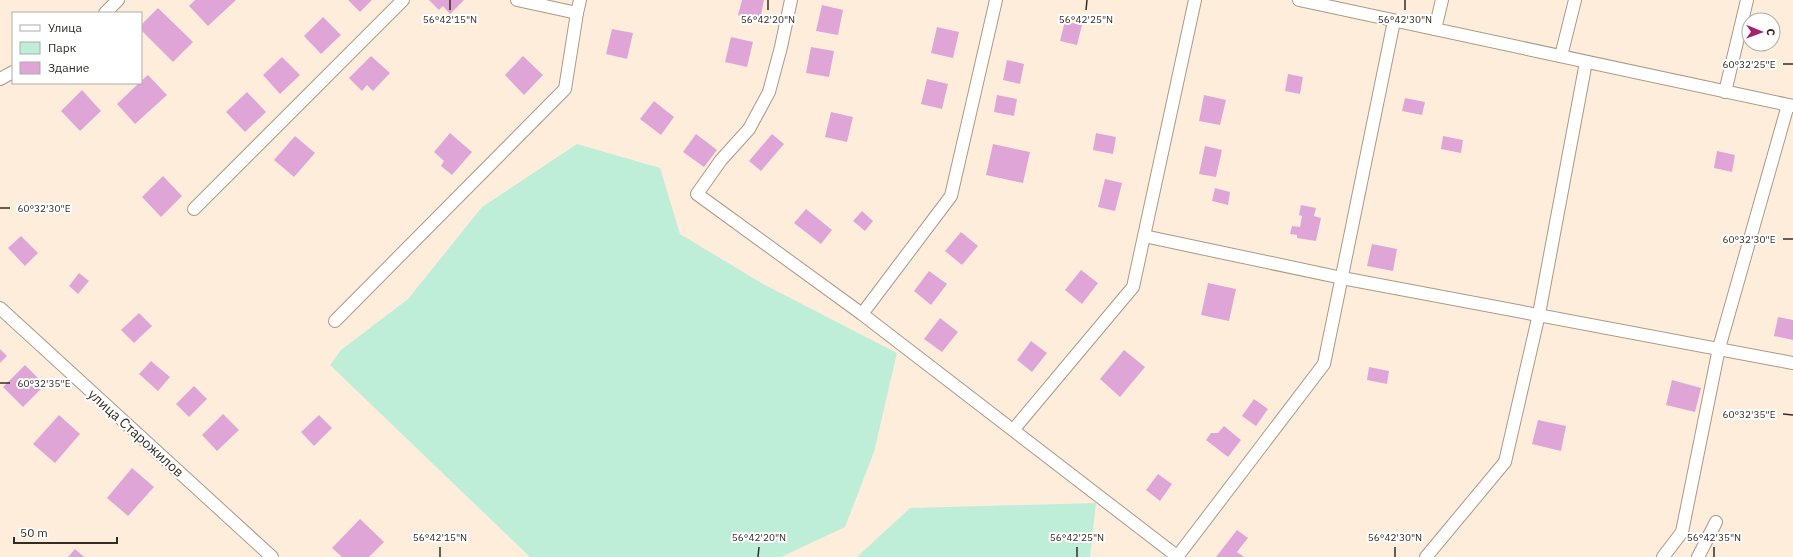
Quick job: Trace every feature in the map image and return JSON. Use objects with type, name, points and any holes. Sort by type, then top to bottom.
[{"type":"street","points":[[106,12],[118,0]]},
{"type":"street","points":[[194,209],[403,0]]},
{"type":"street","points":[[517,0],[577,14]]},
{"type":"street","points":[[335,321],[565,89],[580,0]]},
{"type":"street","points":[[791,0],[769,92],[749,130],[721,160],[697,194],[862,314],[1014,429],[1177,557],[1324,364],[1394,21]]},
{"type":"street","points":[[862,314],[951,196],[996,0]]},
{"type":"street","points":[[1014,429],[1133,287],[1195,0]]},
{"type":"street","points":[[1299,0],[1791,106],[1719,348],[1682,532],[1663,557]]},
{"type":"street","points":[[1435,29],[1442,0]]},
{"type":"street","points":[[1561,56],[1575,0]]},
{"type":"street","points":[[1725,92],[1748,0]]},
{"type":"street","points":[[1426,557],[1504,462],[1538,314],[1586,62]]},
{"type":"street","points":[[0,79],[12,73]]},
{"type":"street","points":[[1144,236],[1342,278],[1793,363]]},
{"type":"street","name":"улица Старожилов","points":[[0,308],[271,557]]},
{"type":"street","points":[[1698,557],[1716,522]]},
{"type":"green space","points":[[577,144],[660,168],[680,234],[765,285],[897,353],[874,452],[845,527],[781,557],[530,557],[330,365],[341,350],[408,299],[482,207]]},
{"type":"green space","points":[[1096,503],[1090,557],[857,557],[910,508]]},
{"type":"building","points":[[195,0],[236,0],[208,26],[189,6]]},
{"type":"building","points":[[348,0],[372,0],[360,12]]},
{"type":"building","points":[[429,0],[464,0],[450,14],[443,6],[439,10]]},
{"type":"building","points":[[742,0],[764,0],[760,20],[738,15]]},
{"type":"building","points":[[822,5],[843,10],[838,35],[816,31]]},
{"type":"building","points":[[158,8],[193,42],[173,62],[142,31],[142,24]]},
{"type":"building","points":[[323,17],[341,35],[321,54],[304,36]]},
{"type":"building","points":[[1065,21],[1082,25],[1077,45],[1060,41]]},
{"type":"building","points":[[937,27],[959,32],[953,58],[931,53]]},
{"type":"building","points":[[612,29],[633,33],[627,59],[606,54]]},
{"type":"building","points":[[731,37],[753,42],[747,67],[725,62]]},
{"type":"building","points":[[811,47],[834,51],[829,77],[806,73]]},
{"type":"building","points":[[371,56],[390,73],[373,91],[367,85],[362,91],[349,78]]},
{"type":"building","points":[[523,56],[543,75],[524,95],[505,75]]},
{"type":"building","points":[[282,57],[300,75],[280,94],[263,75]]},
{"type":"building","points":[[1007,60],[1024,64],[1020,84],[1003,80]]},
{"type":"building","points":[[1288,74],[1303,77],[1300,94],[1285,91]]},
{"type":"building","points":[[148,75],[167,95],[135,124],[117,104],[138,84],[142,84],[142,80]]},
{"type":"building","points":[[927,79],[948,84],[942,109],[921,104]]},
{"type":"building","points":[[82,90],[101,111],[80,131],[61,111]]},
{"type":"building","points":[[247,92],[266,112],[245,132],[226,112]]},
{"type":"building","points":[[997,95],[1017,99],[1014,116],[994,112]]},
{"type":"building","points":[[1204,95],[1226,100],[1220,125],[1199,121]]},
{"type":"building","points":[[1405,98],[1425,102],[1422,115],[1402,111]]},
{"type":"building","points":[[654,101],[674,117],[661,135],[640,119]]},
{"type":"building","points":[[831,112],[853,117],[847,142],[825,137]]},
{"type":"building","points":[[450,133],[472,152],[452,175],[441,166],[444,161],[434,152]]},
{"type":"building","points":[[1096,133],[1116,137],[1113,154],[1093,150]]},
{"type":"building","points":[[696,134],[717,150],[704,167],[683,152]]},
{"type":"building","points":[[772,134],[784,144],[761,171],[749,161]]},
{"type":"building","points":[[295,136],[315,153],[294,177],[274,160]]},
{"type":"building","points":[[1443,136],[1463,140],[1461,153],[1441,149]]},
{"type":"building","points":[[993,144],[1030,152],[1023,183],[986,175]]},
{"type":"building","points":[[1205,146],[1222,150],[1216,177],[1199,174]]},
{"type":"building","points":[[1717,151],[1735,155],[1732,172],[1714,168]]},
{"type":"building","points":[[163,176],[182,196],[161,217],[142,197]]},
{"type":"building","points":[[1105,179],[1122,183],[1115,211],[1098,207]]},
{"type":"building","points":[[1215,188],[1230,192],[1228,205],[1212,201]]},
{"type":"building","points":[[1301,205],[1316,208],[1314,216],[1321,218],[1316,241],[1297,238],[1297,235],[1290,234],[1292,226],[1300,227],[1302,216],[1299,215]]},
{"type":"building","points":[[806,209],[832,230],[821,244],[794,223]]},
{"type":"building","points":[[862,211],[873,221],[865,231],[853,221]]},
{"type":"building","points":[[961,232],[978,246],[962,265],[945,251]]},
{"type":"building","points":[[21,236],[38,253],[25,266],[8,248]]},
{"type":"building","points":[[1372,244],[1397,249],[1393,271],[1367,266]]},
{"type":"building","points":[[1081,270],[1098,283],[1082,304],[1065,290]]},
{"type":"building","points":[[929,271],[947,284],[931,305],[914,291]]},
{"type":"building","points":[[79,273],[89,281],[78,294],[69,286]]},
{"type":"building","points":[[1208,283],[1236,289],[1229,321],[1201,315]]},
{"type":"building","points":[[139,313],[152,326],[134,343],[121,330]]},
{"type":"building","points":[[1778,317],[1793,320],[1793,340],[1774,336]]},
{"type":"building","points":[[940,318],[958,332],[942,352],[924,339]]},
{"type":"building","points":[[1031,341],[1047,353],[1032,372],[1017,360]]},
{"type":"building","points":[[0,349],[7,356],[0,363]]},
{"type":"building","points":[[1124,350],[1145,367],[1120,397],[1100,379]]},
{"type":"building","points":[[151,361],[170,377],[158,391],[139,374]]},
{"type":"building","points":[[25,365],[45,385],[23,407],[3,387]]},
{"type":"building","points":[[1369,367],[1389,371],[1387,384],[1367,380]]},
{"type":"building","points":[[1672,380],[1701,388],[1695,412],[1666,405]]},
{"type":"building","points":[[194,386],[207,399],[189,417],[176,404]]},
{"type":"building","points":[[1254,399],[1268,409],[1256,426],[1242,416]]},
{"type":"building","points":[[223,414],[239,430],[217,451],[202,435]]},
{"type":"building","points":[[59,415],[80,434],[55,463],[33,444]]},
{"type":"building","points":[[319,415],[332,428],[314,446],[301,432]]},
{"type":"building","points":[[1538,420],[1566,426],[1561,451],[1532,444]]},
{"type":"building","points":[[1224,426],[1241,440],[1228,457],[1206,440],[1211,433],[1218,433]]},
{"type":"building","points":[[132,468],[154,487],[128,516],[107,498]]},
{"type":"building","points":[[1158,474],[1172,484],[1160,501],[1146,490]]},
{"type":"building","points":[[360,519],[384,542],[369,557],[342,557],[332,548]]},
{"type":"building","points":[[1237,530],[1248,538],[1237,552],[1244,557],[1216,557]]},
{"type":"building","points":[[75,549],[84,557],[68,557]]}]
